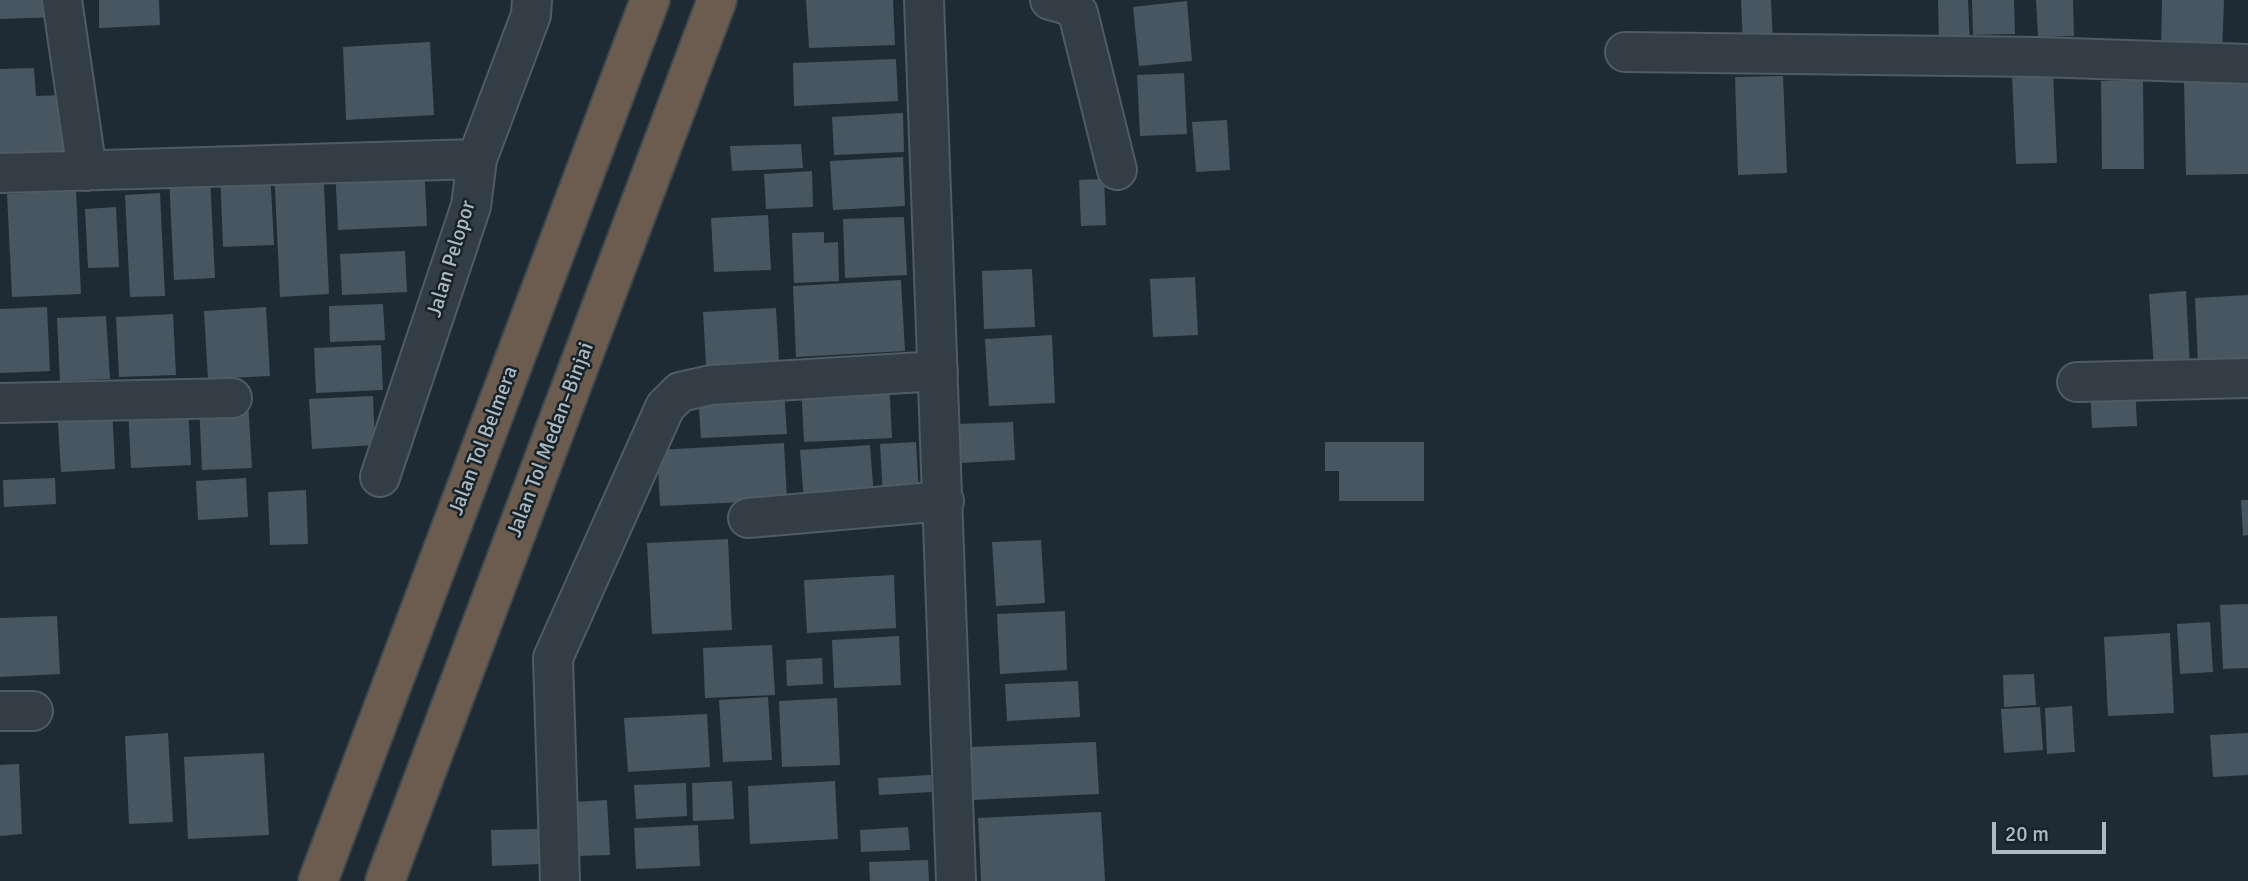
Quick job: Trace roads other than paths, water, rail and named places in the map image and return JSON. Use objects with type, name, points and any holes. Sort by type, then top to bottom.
[{"type":"highway","name":"Jalan Tol Belmera","points":[[318,881],[650,0]]},
{"type":"highway","name":"Jalan Tol Medan–Binjai","points":[[385,881],[716,0]]},
{"type":"street","points":[[62,0],[87,171]]},
{"type":"street","name":"Jalan Pelopor","points":[[380,477],[471,206],[477,159],[531,15],[532,0]]},
{"type":"street","points":[[924,0],[956,881]]},
{"type":"street","points":[[1050,0],[1068,5],[1078,13],[1117,170]]},
{"type":"street","points":[[1625,52],[2038,57],[2248,64]]},
{"type":"street","points":[[0,173],[477,159]]},
{"type":"street","points":[[560,881],[553,657],[665,407],[680,393],[711,385],[938,371]]},
{"type":"street","points":[[2077,382],[2248,378]]},
{"type":"street","points":[[0,403],[232,398]]},
{"type":"street","points":[[748,518],[944,501]]}]
